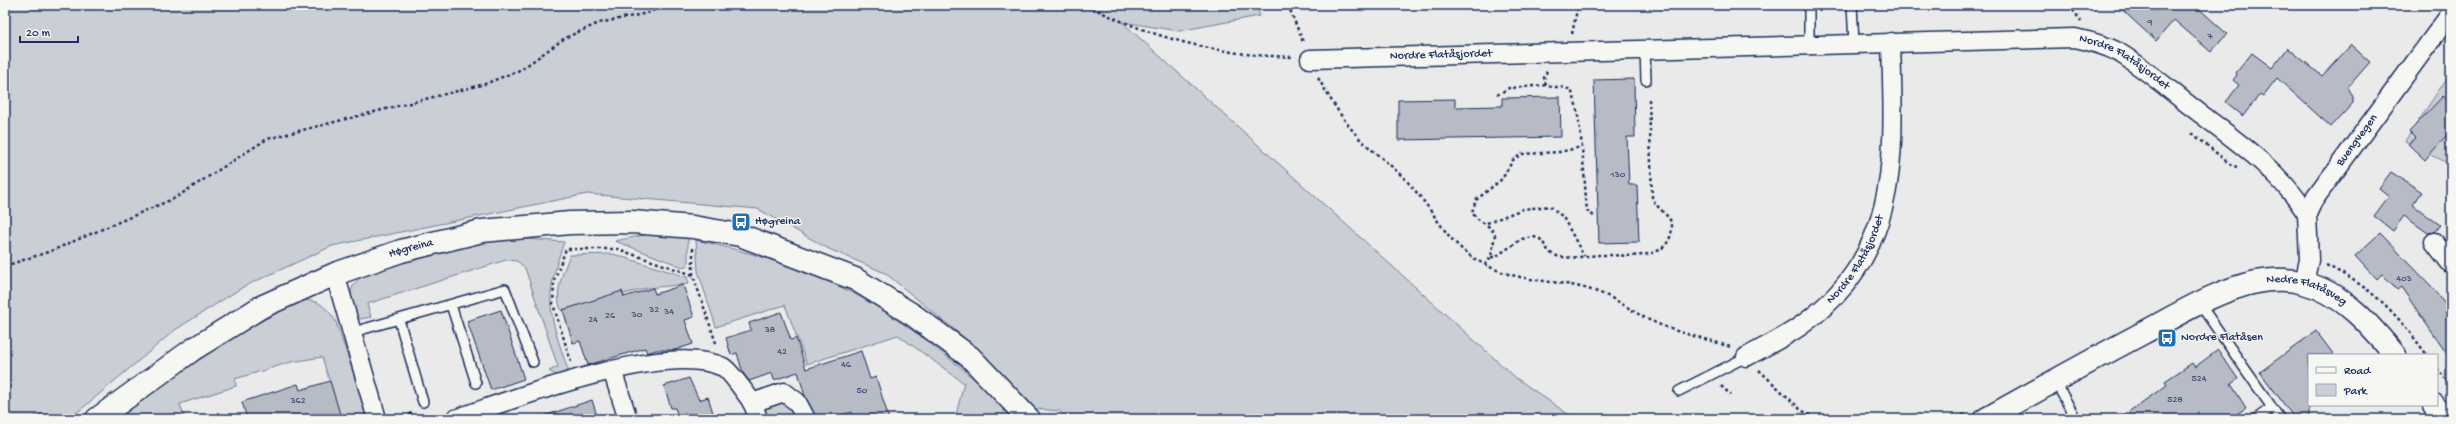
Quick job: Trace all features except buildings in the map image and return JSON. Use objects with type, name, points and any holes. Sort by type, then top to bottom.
[{"type":"street","name":"Buengvegen","points":[[2307,214],[2317,196],[2451,12]]},
{"type":"street","name":"Nordre Flatåsjordet","points":[[1310,59],[1572,50],[2075,38],[2093,42],[2117,52],[2142,68],[2272,169],[2293,192],[2307,214]]},
{"type":"street","name":"Nordre Flatåsjordet","points":[[1746,357],[1799,327],[1831,300],[1855,271],[1870,244],[1883,214],[1890,183],[1892,148],[1891,42]]},
{"type":"street","points":[[2304,283],[2309,260],[2307,214]]},
{"type":"street","name":"Høgreina","points":[[97,419],[192,350],[261,307],[335,274],[401,251],[482,231],[570,223],[632,222],[693,227],[740,234],[855,279],[913,315],[970,358],[1029,419]]},
{"type":"street","points":[[2434,242],[2451,264]]},
{"type":"street","points":[[335,274],[377,419]]},
{"type":"street","name":"Nedre Flatåsveg","points":[[1999,416],[2055,381],[2199,303],[2256,282],[2279,280],[2304,283],[2325,291],[2349,306],[2372,328],[2394,354]]},
{"type":"street","points":[[455,419],[576,378],[612,370],[688,359],[724,367],[755,411],[784,392],[797,402],[806,419]]},
{"type":"street","points":[[612,370],[628,419]]},
{"type":"street","points":[[2435,406],[2444,419]]},
{"type":"lane","points":[[1809,5],[1809,44]]},
{"type":"lane","points":[[1852,5],[1854,43]]},
{"type":"lane","points":[[1645,48],[1646,80]]},
{"type":"lane","points":[[353,332],[504,289],[533,362]]},
{"type":"lane","points":[[2199,303],[2280,419]]},
{"type":"lane","points":[[451,305],[476,383]]},
{"type":"lane","points":[[399,320],[423,402]]},
{"type":"lane","name":"Nordre Flatåsjordet","points":[[1678,391],[1746,357]]},
{"type":"lane","points":[[2055,381],[2076,419]]},
{"type":"lane","points":[[2256,419],[2271,408]]},
{"type":"path","points":[[5,266],[51,251],[175,198],[267,139],[485,84],[522,69],[565,38],[599,23],[648,13],[664,5]]},
{"type":"path","points":[[1087,5],[1117,20],[1153,34],[1203,47],[1247,54],[1310,59]]},
{"type":"path","points":[[1288,5],[1318,77],[1345,121],[1362,140],[1401,174],[1420,195],[1446,234],[1464,252],[1485,265],[1520,278],[1570,285],[1599,292],[1627,305],[1654,322],[1682,334],[1736,349],[1746,357],[1776,388],[1815,419]]},
{"type":"path","points":[[1572,50],[1572,28],[1578,5]]},
{"type":"path","points":[[1543,51],[1552,62],[1544,78],[1546,85]]},
{"type":"path","points":[[1498,95],[1509,88],[1546,85],[1567,88],[1572,93],[1579,121],[1580,147],[1587,211],[1594,216]]},
{"type":"path","points":[[1491,257],[1495,257],[1522,239],[1534,237],[1540,239],[1548,251],[1556,256],[1642,256],[1658,250],[1668,238],[1671,220],[1658,208],[1652,197],[1648,98]]},
{"type":"path","points":[[2190,131],[2231,165],[2244,168]]},
{"type":"path","points":[[1485,265],[1491,257],[1495,235],[1487,223],[1474,216],[1472,212],[1473,205],[1502,179],[1509,165],[1518,156],[1526,153],[1560,152],[1580,147]]},
{"type":"path","points":[[1487,223],[1523,209],[1550,206],[1563,217],[1584,256]]},
{"type":"path","points":[[765,222],[778,225]]},
{"type":"path","points":[[693,227],[693,275],[724,367]]},
{"type":"path","points":[[576,378],[553,304],[554,281],[566,249],[617,249],[693,275]]},
{"type":"path","points":[[2438,369],[2451,386]]},
{"type":"green space","points":[[5,5],[1259,5],[1259,16],[1179,31],[1122,22],[1516,378],[1575,419],[1066,419],[1060,411],[1036,409],[978,349],[885,273],[829,249],[758,209],[587,194],[332,246],[243,287],[175,330],[72,417],[40,414],[27,419],[5,419]]},
{"type":"green space","points":[[2451,72],[2451,165],[2405,141]]},
{"type":"green space","points":[[649,234],[688,238],[688,265],[683,267],[615,241]]},
{"type":"green space","points":[[516,238],[564,242],[557,262],[551,293],[551,307],[556,334],[568,370],[563,379],[549,371],[558,367],[525,268],[517,261],[506,260],[367,304],[371,317],[360,319],[354,315],[351,291],[355,283],[363,276],[393,263],[433,252],[488,239]]},
{"type":"green space","points":[[696,240],[775,261],[814,275],[851,292],[896,319],[918,335],[960,367],[1020,419],[955,419],[964,383],[898,335],[807,364],[785,305],[716,327],[698,271]]},
{"type":"green space","points":[[613,254],[687,277],[689,284],[647,288],[561,310],[558,296],[560,282],[570,255]]},
{"type":"green space","points":[[305,300],[315,302],[323,306],[336,322],[369,419],[341,419],[322,357],[291,362],[235,379],[236,386],[180,404],[185,419],[112,419],[239,333],[294,304]]},
{"type":"green space","points":[[785,401],[799,419],[765,419],[762,409]]},
{"type":"place","name":"Høgreina","points":[[741,222]]},
{"type":"place","name":"Nordre Flatåsen","points":[[2167,338]]}]
